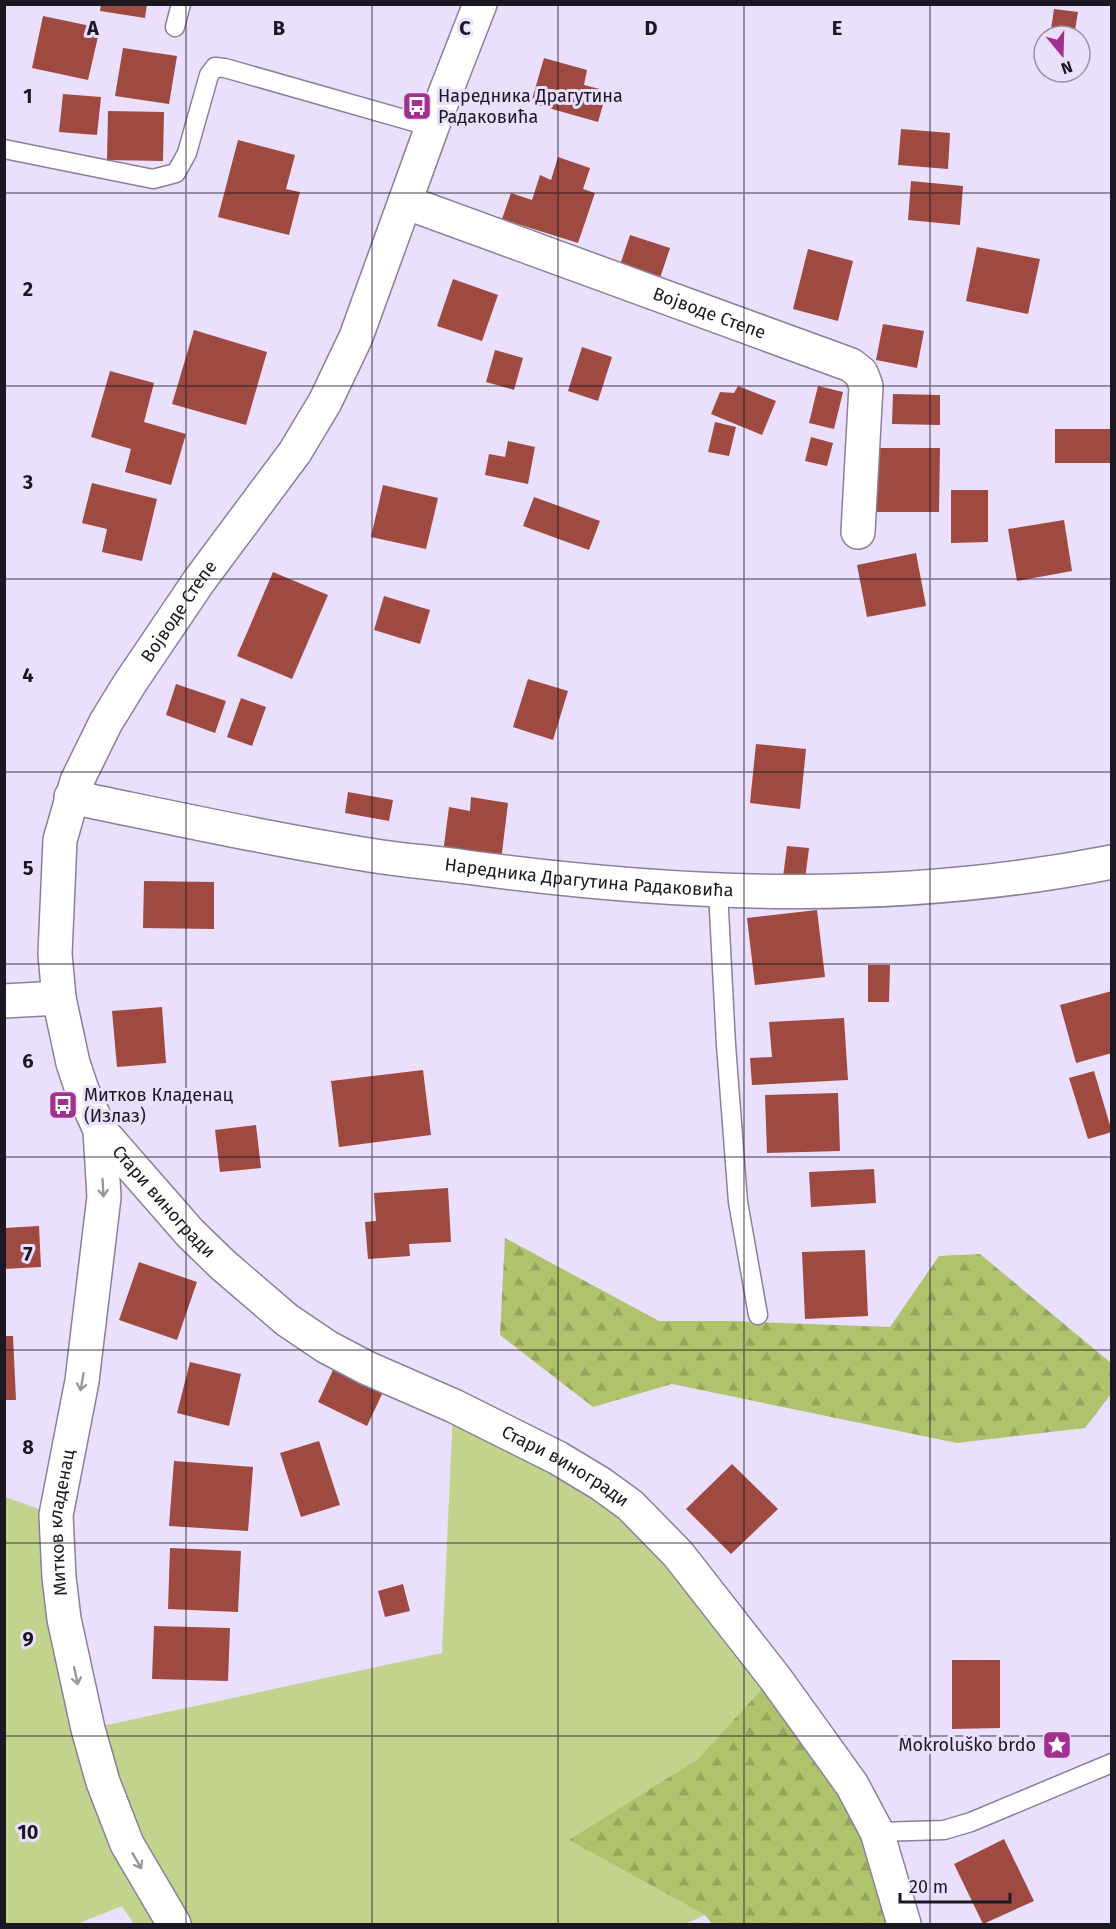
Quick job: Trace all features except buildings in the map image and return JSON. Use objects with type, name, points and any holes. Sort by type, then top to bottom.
[{"type":"street","name":"Војводе Степе","points":[[59,998],[55,954],[57,881],[60,840],[71,797],[89,755],[130,683],[199,581],[295,452],[325,402],[356,337],[432,127],[480,4]]},
{"type":"street","name":"Војводе Степе","points":[[405,202],[851,365],[861,373],[866,386],[858,532]]},
{"type":"street","name":"Наредника Драгутина Радаковића","points":[[71,797],[382,857],[560,880],[718,891],[881,891],[1019,878],[1112,862]]},
{"type":"street","points":[[4,1001],[59,998]]},
{"type":"street","name":"Стари виногради","points":[[59,998],[73,1063],[94,1117],[190,1233],[223,1265],[287,1320],[327,1347],[367,1368],[454,1406],[558,1458],[601,1484],[630,1505],[678,1554],[775,1678],[852,1785],[877,1832],[904,1924]]},
{"type":"street","name":"Митков кладенац","points":[[94,1117],[104,1197],[82,1381],[56,1515],[59,1577],[87,1729],[103,1782],[127,1844],[174,1924]]},
{"type":"lane","points":[[175,27],[181,4]]},
{"type":"lane","points":[[4,149],[153,179],[176,173],[187,153],[209,75],[215,67],[432,127]]},
{"type":"lane","points":[[718,891],[726,1045],[738,1202],[758,1315]]},
{"type":"lane","points":[[877,1832],[944,1830],[971,1822],[1112,1763]]},
{"type":"green space","points":[[505,1238],[659,1321],[732,1321],[890,1327],[939,1256],[980,1254],[1111,1363],[1111,1394],[1085,1428],[957,1443],[672,1384],[593,1407],[500,1335]]},
{"type":"green space","points":[[453,1412],[616,1504],[770,1680],[698,1759],[570,1840],[705,1915],[685,1924],[134,1924],[122,1906],[77,1924],[5,1924],[5,1497],[56,1515],[88,1729],[442,1653]]},
{"type":"green space","points":[[770,1680],[886,1821],[916,1924],[712,1924],[705,1915],[569,1840],[698,1759]]},
{"type":"place","name":"Наредника Драгутина Радаковића","points":[[417,106]]},
{"type":"place","name":"Митков Кладенац (Излаз)","points":[[63,1105]]},
{"type":"place","name":"Mokroluško brdo","points":[[1057,1745]]}]
